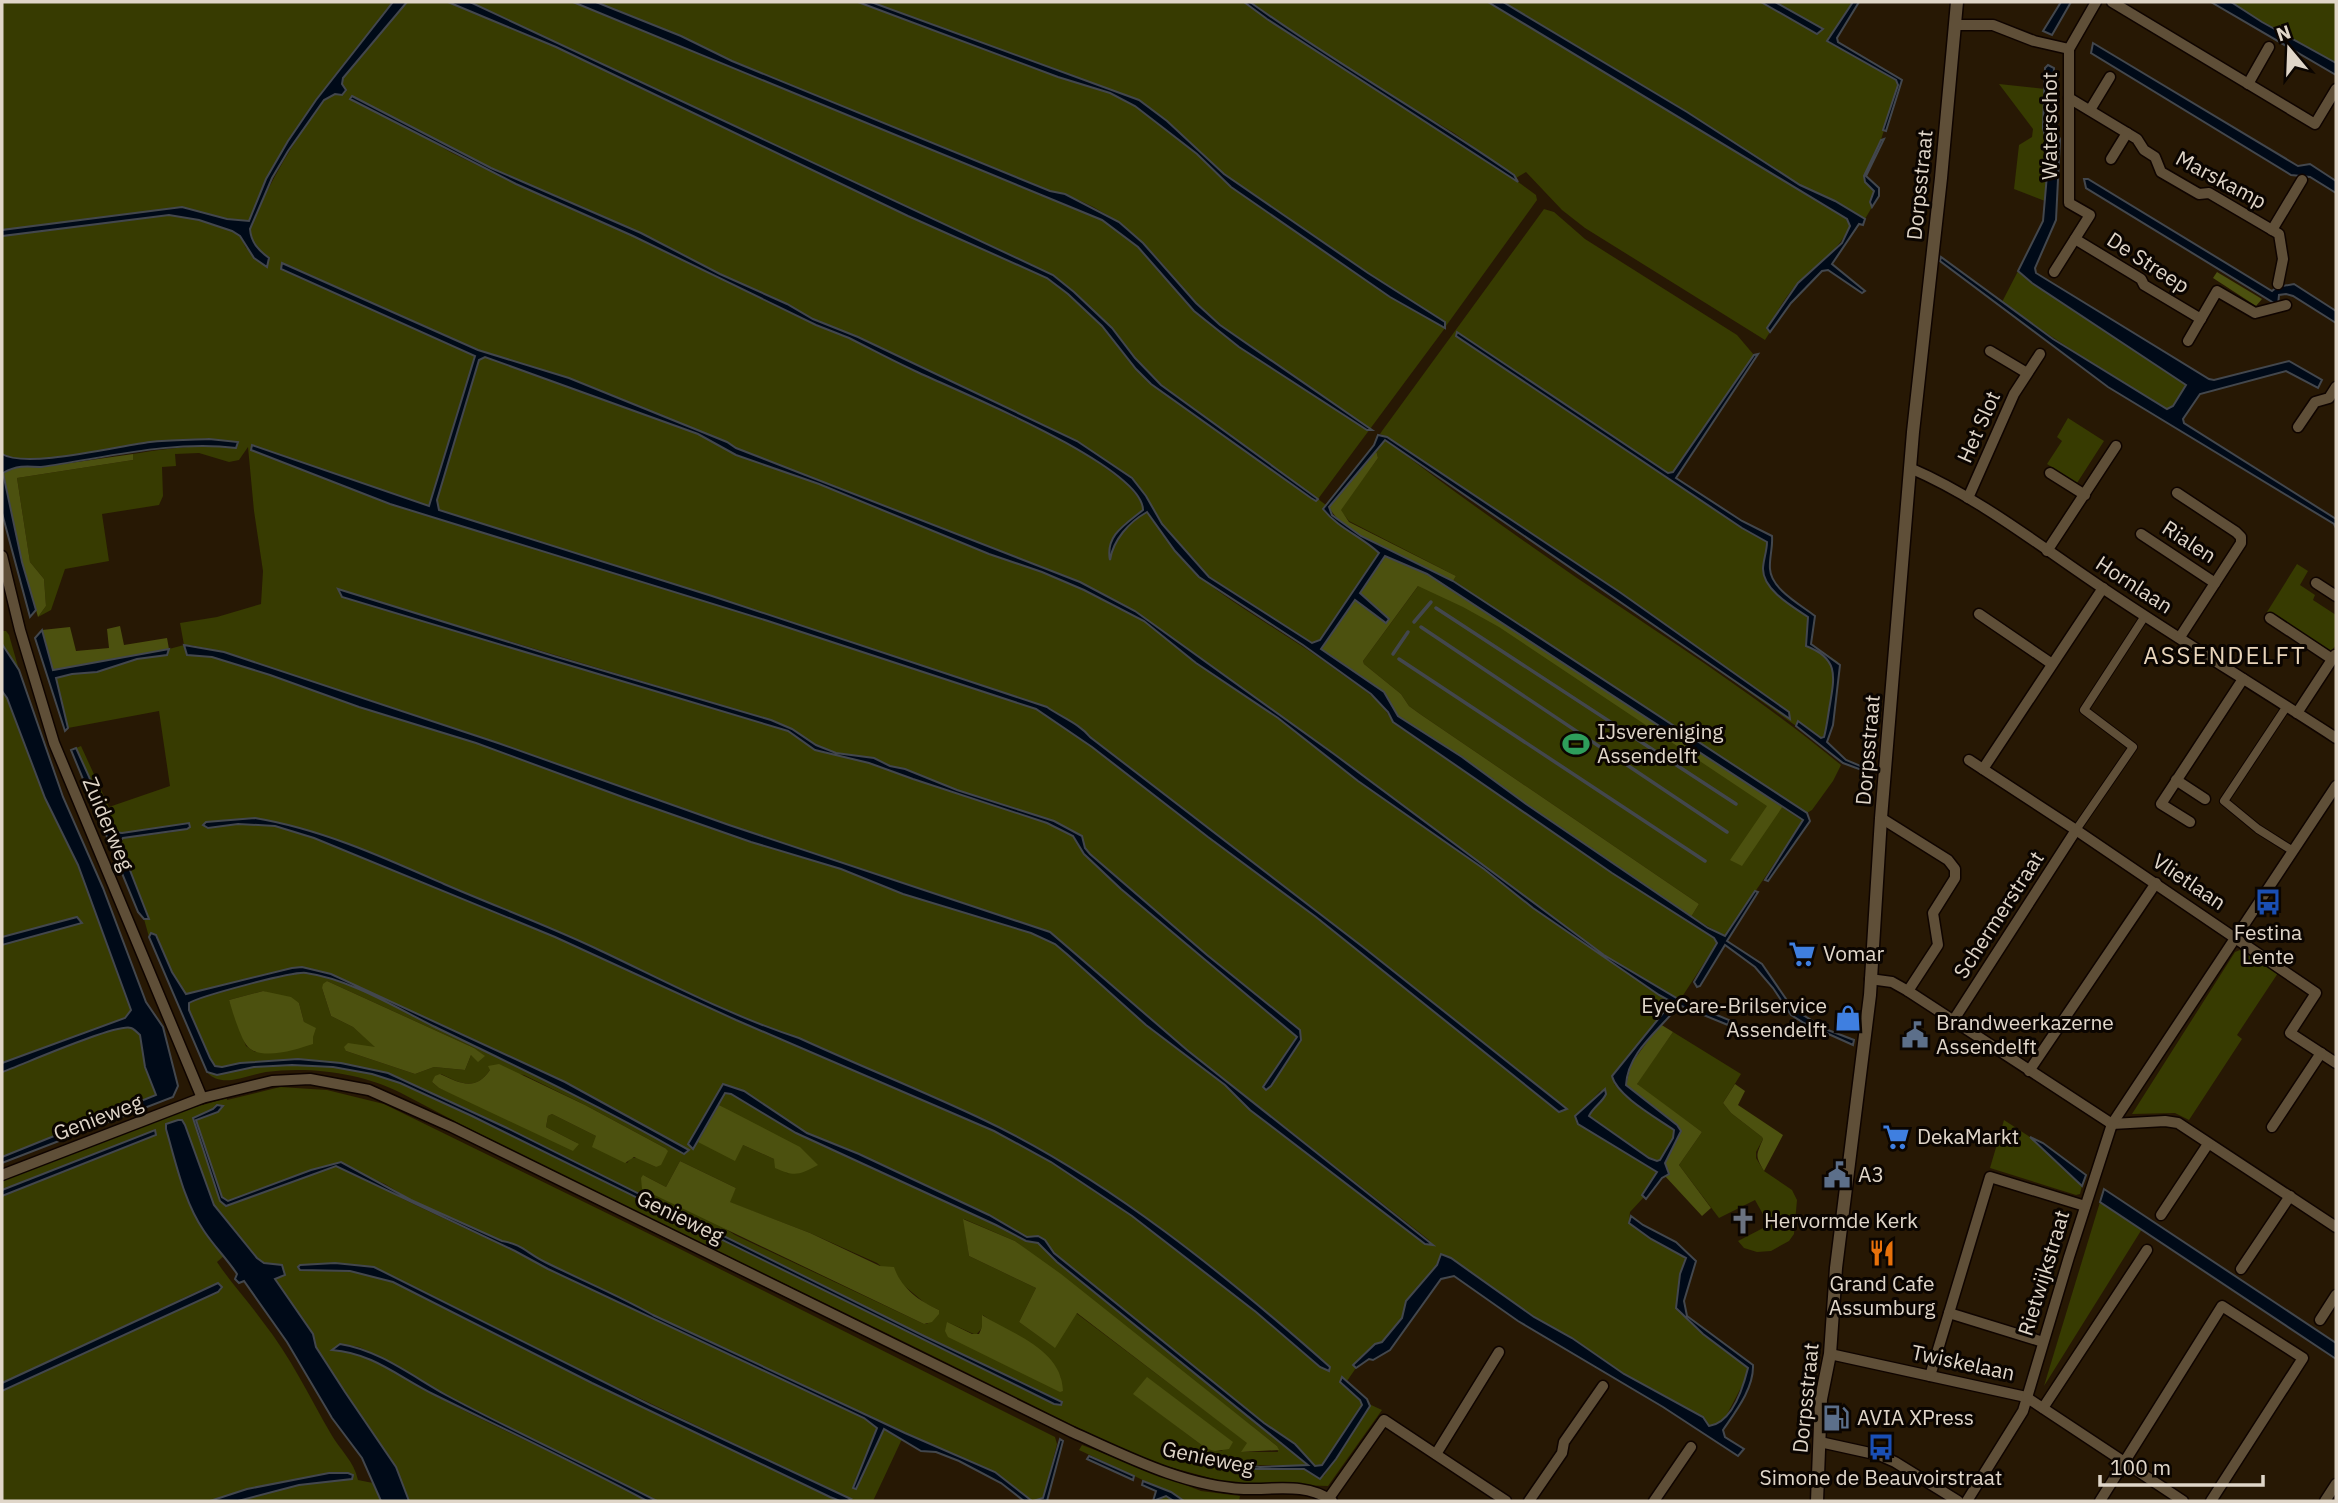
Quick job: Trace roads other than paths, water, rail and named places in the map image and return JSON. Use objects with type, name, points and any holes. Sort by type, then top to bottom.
[{"type":"street","name":"Dorpsstraat","points":[[1817,1501],[1821,1399],[1830,1353],[1836,1268],[1870,979],[1910,468],[1957,2]]},
{"type":"street","name":"Waterschot","points":[[2069,203],[2069,49],[2096,2]]},
{"type":"street","points":[[2112,2],[2315,124],[2336,89]]},
{"type":"street","name":"Waterschot","points":[[1955,25],[1993,25],[2034,41],[2069,49]]},
{"type":"street","points":[[2248,84],[2269,47]]},
{"type":"street","points":[[2090,110],[2110,77]]},
{"type":"street","name":"Marskamp","points":[[2069,97],[2137,139],[2144,150],[2155,157],[2161,172],[2199,194],[2209,194],[2278,234],[2283,259],[2278,284]]},
{"type":"street","points":[[2111,159],[2127,133]]},
{"type":"street","name":"Marskamp","points":[[2272,230],[2302,180]]},
{"type":"street","name":"De Streep","points":[[2054,272],[2090,215],[2069,203]]},
{"type":"street","name":"De Streep","points":[[2075,239],[2201,319]]},
{"type":"street","name":"De Streep","points":[[2188,341],[2217,291],[2255,313],[2286,305]]},
{"type":"street","points":[[1990,351],[2027,373]]},
{"type":"street","name":"Het Slot","points":[[1968,498],[2014,394],[2040,354]]},
{"type":"street","points":[[2298,428],[2315,402],[2329,398],[2336,387]]},
{"type":"street","points":[[2048,551],[2116,446]]},
{"type":"street","name":"Hornlaan","points":[[1910,468],[1939,480],[1968,498],[2145,616],[2336,738]]},
{"type":"street","points":[[2050,473],[2085,495]]},
{"type":"street","name":"Rialen","points":[[2177,493],[2241,537],[2241,543],[2180,637]]},
{"type":"street","name":"Rialen","points":[[2141,534],[2215,583]]},
{"type":"street","name":"Zuiderweg","points":[[2,556],[19,627],[54,743],[202,1098]]},
{"type":"street","points":[[2316,583],[2336,596]]},
{"type":"street","points":[[1983,769],[2103,588]]},
{"type":"street","points":[[1979,614],[2052,664]]},
{"type":"street","points":[[2076,830],[2133,747],[2084,710],[2145,616]]},
{"type":"street","points":[[2270,618],[2334,656],[2224,801],[2258,829],[2293,851]]},
{"type":"street","points":[[2190,822],[2161,804],[2243,679]]},
{"type":"street","name":"Vlietlaan","points":[[1969,760],[2156,883],[2316,993],[2290,1033],[2336,1063]]},
{"type":"street","points":[[2176,780],[2205,799]]},
{"type":"street","name":"Rietwijkstraat","points":[[1967,1501],[2023,1411],[2112,1124],[2336,786]]},
{"type":"street","points":[[1881,818],[1948,860],[1955,869],[1955,878],[1933,913],[1938,945],[1908,991]]},
{"type":"street","name":"Schermerstraat","points":[[1953,1021],[2076,830]]},
{"type":"street","points":[[2029,1071],[2156,883]]},
{"type":"street","points":[[1870,979],[1892,982],[1908,991],[2112,1124],[2165,1121],[2178,1123],[2336,1227]]},
{"type":"street","points":[[2272,1127],[2320,1053]]},
{"type":"street","name":"Genieweg","points":[[2,1175],[202,1098],[272,1081],[310,1080],[369,1090],[464,1133],[1072,1432],[1166,1473],[1235,1488],[1302,1489],[1330,1500]]},
{"type":"street","points":[[2161,1215],[2208,1144]]},
{"type":"street","points":[[1930,1376],[1990,1177],[2085,1206]]},
{"type":"street","points":[[2241,1269],[2290,1196]]},
{"type":"street","points":[[2043,1408],[2147,1250]]},
{"type":"street","points":[[2320,1320],[2336,1295]]},
{"type":"street","points":[[2100,1501],[2222,1306],[2303,1358],[2211,1501]]},
{"type":"street","points":[[1949,1313],[2043,1342]]},
{"type":"street","points":[[1436,1454],[1499,1352]]},
{"type":"street","name":"Twiskelaan","points":[[1830,1353],[2026,1397],[2183,1501]]},
{"type":"street","points":[[1530,1501],[1562,1453],[1564,1442],[1603,1386]]},
{"type":"street","points":[[1330,1500],[1384,1420],[1506,1501]]},
{"type":"street","points":[[1820,1442],[1879,1455],[1958,1501]]},
{"type":"street","points":[[1654,1501],[1691,1447]]},
{"type":"street","points":[[2325,1501],[2336,1484]]},
{"type":"water","points":[[393,2],[407,2],[343,78],[342,84],[346,90],[342,95],[335,94],[324,100],[272,178],[250,229],[256,245],[269,258],[267,267],[254,258],[240,236],[232,231],[199,220],[169,215],[2,236],[2,230],[182,207],[227,219],[249,221],[266,179],[288,141],[316,100]]},
{"type":"water","points":[[448,2],[470,2],[1053,275],[1112,328],[1135,358],[1161,385],[1318,499],[1316,501],[1311,498],[1151,384],[1102,326],[1047,278],[908,216],[556,47]]},
{"type":"water","points":[[573,2],[596,2],[681,36],[732,61],[1050,191],[1065,194],[1119,222],[1143,243],[1196,303],[1220,325],[1372,430],[1367,430],[1239,347],[1194,311],[1138,247],[1102,220]]},
{"type":"water","points":[[858,2],[871,2],[1139,100],[1167,121],[1224,174],[1368,273],[1445,322],[1445,328],[1390,297],[1231,187],[1197,154],[1135,106],[1110,93],[1058,77]]},
{"type":"water","points":[[1244,2],[1250,2],[1315,47],[1481,153],[1514,175],[1518,182],[1267,19]]},
{"type":"water","points":[[1488,2],[1503,2],[1687,112],[1800,185],[1865,219],[1832,264],[1865,291],[1862,293],[1828,270],[1822,271],[1791,303],[1770,332],[1767,328],[1798,283],[1842,243],[1850,226],[1847,219]]},
{"type":"water","points":[[1761,2],[1775,2],[1823,29],[1817,34]]},
{"type":"water","points":[[1853,2],[1859,2],[1837,38],[1838,42],[1902,80],[1886,131],[1883,130],[1898,85],[1896,80],[1827,41]]},
{"type":"water","points":[[2061,2],[2071,2],[2052,35],[2043,31]]},
{"type":"water","points":[[2211,2],[2231,2],[2336,63],[2336,75]]},
{"type":"water","points":[[2093,43],[2298,166],[2310,164],[2336,181],[2336,193],[2310,177],[2291,175],[2091,53]]},
{"type":"water","points":[[2048,65],[2054,68],[2051,120],[2060,139],[2056,220],[2035,268],[2036,273],[2209,379],[2289,361],[2322,380],[2318,388],[2286,371],[2200,394],[2183,419],[2184,423],[2336,519],[2336,528],[2334,524],[2108,387],[1940,261],[1941,257],[2053,339],[2167,409],[2173,406],[2186,385],[2018,271],[2043,221],[2050,140],[2045,136],[2043,128],[2045,68]]},
{"type":"water","points":[[352,96],[491,168],[641,233],[813,319],[858,337],[1077,441],[1132,478],[1162,524],[1209,577],[1312,643],[1320,640],[1379,553],[1336,522],[1323,509],[1374,445],[1378,435],[1387,437],[1621,593],[1789,712],[1790,719],[1385,440],[1329,507],[1332,515],[1361,536],[1453,581],[1807,813],[1810,821],[1768,881],[1765,880],[1803,820],[1427,574],[1385,556],[1360,593],[1389,619],[1386,623],[1355,600],[1321,649],[1384,692],[1398,716],[1462,757],[1708,928],[1725,936],[1755,891],[1758,892],[1727,941],[1762,964],[1793,1009],[1828,1030],[1854,1040],[1853,1045],[1791,1015],[1755,967],[1725,945],[1697,987],[1694,982],[1717,943],[1714,938],[1612,873],[1393,722],[1388,712],[1371,694],[1303,645],[1199,577],[1175,551],[1147,512],[1123,532],[1110,560],[1109,551],[1114,537],[1143,510],[1135,492],[1113,472],[1044,431],[1005,412],[816,325],[633,236],[516,184],[350,99]]},
{"type":"water","points":[[1884,139],[1866,176],[1879,188],[1879,196],[1872,207],[1870,202],[1874,191],[1865,182],[1864,176],[1881,140]]},
{"type":"water","points":[[2084,179],[2272,291],[2277,287],[2294,284],[2336,311],[2336,323],[2293,296],[2279,295],[2278,305],[2274,303],[2086,188]]},
{"type":"water","points":[[282,263],[478,350],[569,378],[736,448],[1080,582],[1135,611],[1334,754],[1604,955],[1680,1000],[1729,1020],[1728,1025],[1679,1005],[1632,1062],[1626,1085],[1681,1131],[1665,1163],[1669,1174],[1662,1178],[1646,1199],[1642,1195],[1657,1172],[1578,1124],[1575,1116],[1605,1089],[1606,1094],[1589,1116],[1649,1158],[1660,1160],[1673,1138],[1674,1130],[1629,1099],[1615,1084],[1612,1076],[1672,1002],[1533,908],[1484,869],[1358,781],[1278,718],[1196,663],[1144,621],[1042,572],[989,554],[819,484],[736,455],[698,434],[485,357],[479,360],[437,500],[439,510],[712,596],[1047,707],[1081,728],[1567,1109],[1559,1112],[1316,917],[1092,747],[1036,709],[768,621],[390,504],[251,450],[252,445],[429,506],[475,356],[281,269]]},
{"type":"water","points":[[1457,332],[1668,473],[1673,472],[1754,355],[1758,354],[1676,478],[1742,521],[1772,536],[1770,565],[1775,583],[1815,616],[1811,644],[1840,665],[1833,725],[1827,742],[1846,760],[1868,769],[1867,772],[1843,763],[1796,726],[1798,721],[1821,738],[1824,737],[1833,684],[1832,669],[1824,656],[1806,646],[1808,617],[1773,591],[1764,577],[1767,542],[1742,528],[1456,336]]},
{"type":"water","points":[[209,439],[238,442],[236,448],[163,448],[41,467],[17,467],[3,473],[22,562],[36,610],[30,617],[2,513],[2,454],[14,458],[51,458],[150,442]]},
{"type":"water","points":[[338,589],[771,720],[836,753],[874,758],[957,790],[1054,821],[1082,836],[1085,848],[1090,854],[1207,955],[1300,1030],[1301,1040],[1266,1090],[1263,1087],[1297,1037],[1121,889],[1084,854],[1073,836],[1047,823],[869,763],[815,750],[788,731],[342,597]]},
{"type":"water","points":[[42,630],[53,670],[169,649],[167,655],[137,659],[97,672],[56,678],[68,728],[65,731],[35,638]]},
{"type":"water","points":[[2,644],[19,670],[63,797],[103,888],[146,1002],[163,1027],[178,1086],[173,1097],[2,1163],[2,1157],[156,1095],[145,1067],[140,1035],[131,1028],[89,1038],[2,1072],[2,1063],[125,1018],[131,1010],[78,865],[45,798],[2,691]]},
{"type":"water","points":[[184,645],[224,652],[1050,932],[1187,1050],[1433,1245],[1425,1244],[1250,1110],[1225,1085],[1146,1025],[1055,944],[1031,933],[903,894],[841,869],[751,842],[476,743],[212,657],[187,655]]},
{"type":"water","points":[[76,748],[114,832],[189,823],[190,827],[187,829],[123,838],[119,842],[149,919],[144,919],[138,912],[71,750]]},
{"type":"water","points":[[255,818],[304,829],[375,854],[558,931],[721,1008],[799,1038],[984,1120],[1076,1171],[1165,1232],[1250,1298],[1330,1367],[1329,1371],[1320,1367],[1256,1312],[1132,1216],[1051,1162],[994,1131],[736,1020],[555,937],[314,838],[275,826],[238,824],[208,828],[203,825],[206,822]]},
{"type":"water","points":[[77,917],[82,923],[2,945],[2,937]]},
{"type":"water","points":[[151,933],[156,935],[172,972],[186,994],[292,968],[302,967],[331,974],[565,1082],[689,1150],[684,1154],[591,1104],[371,995],[339,981],[306,973],[247,985],[189,1003],[189,1010],[215,1066],[298,1059],[341,1063],[388,1073],[507,1128],[1062,1402],[1061,1405],[1054,1404],[472,1116],[400,1083],[372,1074],[333,1067],[292,1065],[254,1067],[217,1075],[207,1072],[149,937]]},
{"type":"water","points":[[723,1084],[744,1091],[807,1133],[859,1154],[989,1215],[1027,1237],[1038,1236],[1045,1240],[1054,1253],[1264,1423],[1295,1444],[1315,1466],[1322,1465],[1362,1405],[1340,1382],[1342,1377],[1367,1399],[1370,1406],[1320,1479],[1304,1469],[1245,1469],[1243,1465],[1308,1465],[1057,1262],[1038,1243],[1026,1241],[796,1133],[731,1094],[725,1093],[693,1149],[688,1144]]},
{"type":"water","points":[[217,1105],[223,1106],[218,1112],[196,1120],[222,1197],[228,1201],[311,1170],[341,1162],[411,1200],[520,1247],[653,1315],[905,1433],[995,1472],[1032,1501],[1024,1501],[1001,1483],[959,1461],[936,1452],[921,1451],[884,1429],[856,1489],[853,1488],[877,1428],[864,1418],[336,1166],[226,1206],[220,1201],[193,1118]]},
{"type":"water","points":[[182,1120],[185,1125],[214,1205],[257,1258],[264,1263],[282,1265],[285,1275],[275,1279],[313,1334],[316,1347],[396,1467],[409,1501],[381,1501],[362,1458],[332,1418],[287,1342],[244,1281],[239,1283],[235,1279],[237,1274],[197,1220],[181,1182],[166,1129],[166,1124]]},
{"type":"water","points":[[155,1130],[156,1135],[2,1196],[2,1190]]},
{"type":"water","points":[[2030,1137],[2043,1143],[2086,1175],[2082,1186]]},
{"type":"water","points":[[2104,1189],[2336,1343],[2336,1359],[2100,1202]]},
{"type":"water","points":[[1631,1216],[1676,1242],[1696,1261],[1684,1301],[1687,1316],[1753,1365],[1747,1391],[1723,1430],[1725,1437],[1744,1449],[1738,1456],[1663,1407],[1518,1321],[1454,1276],[1441,1279],[1390,1350],[1356,1368],[1353,1365],[1375,1344],[1382,1342],[1402,1318],[1406,1301],[1437,1265],[1441,1254],[1451,1258],[1534,1317],[1572,1338],[1624,1374],[1703,1417],[1709,1426],[1717,1423],[1730,1412],[1748,1368],[1703,1334],[1676,1308],[1680,1274],[1686,1258],[1651,1239],[1629,1223]]},
{"type":"water","points":[[335,1263],[374,1267],[650,1405],[851,1499],[840,1501],[830,1497],[592,1383],[393,1282],[350,1271],[300,1270],[298,1267]]},
{"type":"water","points":[[218,1283],[222,1287],[218,1292],[2,1391],[2,1383]]},
{"type":"water","points":[[340,1344],[382,1358],[472,1409],[657,1501],[647,1501],[435,1395],[386,1367],[360,1356],[332,1350]]},
{"type":"water","points":[[1060,1439],[1063,1441],[1047,1501],[1033,1501],[1043,1498]]},
{"type":"water","points":[[1089,1456],[1134,1476],[1133,1480],[1087,1459]]},
{"type":"water","points":[[329,1473],[353,1475],[352,1479],[299,1485],[238,1501],[210,1501],[247,1489]]},
{"type":"water","points":[[1143,1481],[1171,1492],[1184,1501],[1174,1501],[1166,1496],[1153,1501],[1156,1491],[1142,1485]]},
{"type":"waterway","points":[[1414,622],[1431,602]]},
{"type":"waterway","points":[[1436,608],[1736,804]]},
{"type":"waterway","points":[[1421,627],[1727,832]]},
{"type":"waterway","points":[[1393,654],[1408,632]]},
{"type":"waterway","points":[[1399,659],[1705,861]]},
{"type":"place","name":"IJsvereniging Assendelft","points":[[1576,744]]},
{"type":"place","name":"Festina Lente","points":[[2268,902]]},
{"type":"place","name":"Vomar","points":[[1802,954]]},
{"type":"place","name":"EyeCare-Brilservice Assendelft","points":[[1848,1018]]},
{"type":"place","name":"Brandweerkazerne Assendelft","points":[[1915,1035]]},
{"type":"place","name":"DekaMarkt","points":[[1896,1137]]},
{"type":"place","name":"A3","points":[[1837,1175]]},
{"type":"place","name":"Hervormde Kerk","points":[[1743,1221]]},
{"type":"place","name":"Grand Cafe Assumburg","points":[[1882,1253]]},
{"type":"place","name":"AVIA XPress","points":[[1836,1418]]},
{"type":"place","name":"Simone de Beauvoirstraat","points":[[1881,1447]]},
{"type":"district","name":"ASSENDELFT","points":[[2225,656]]}]
